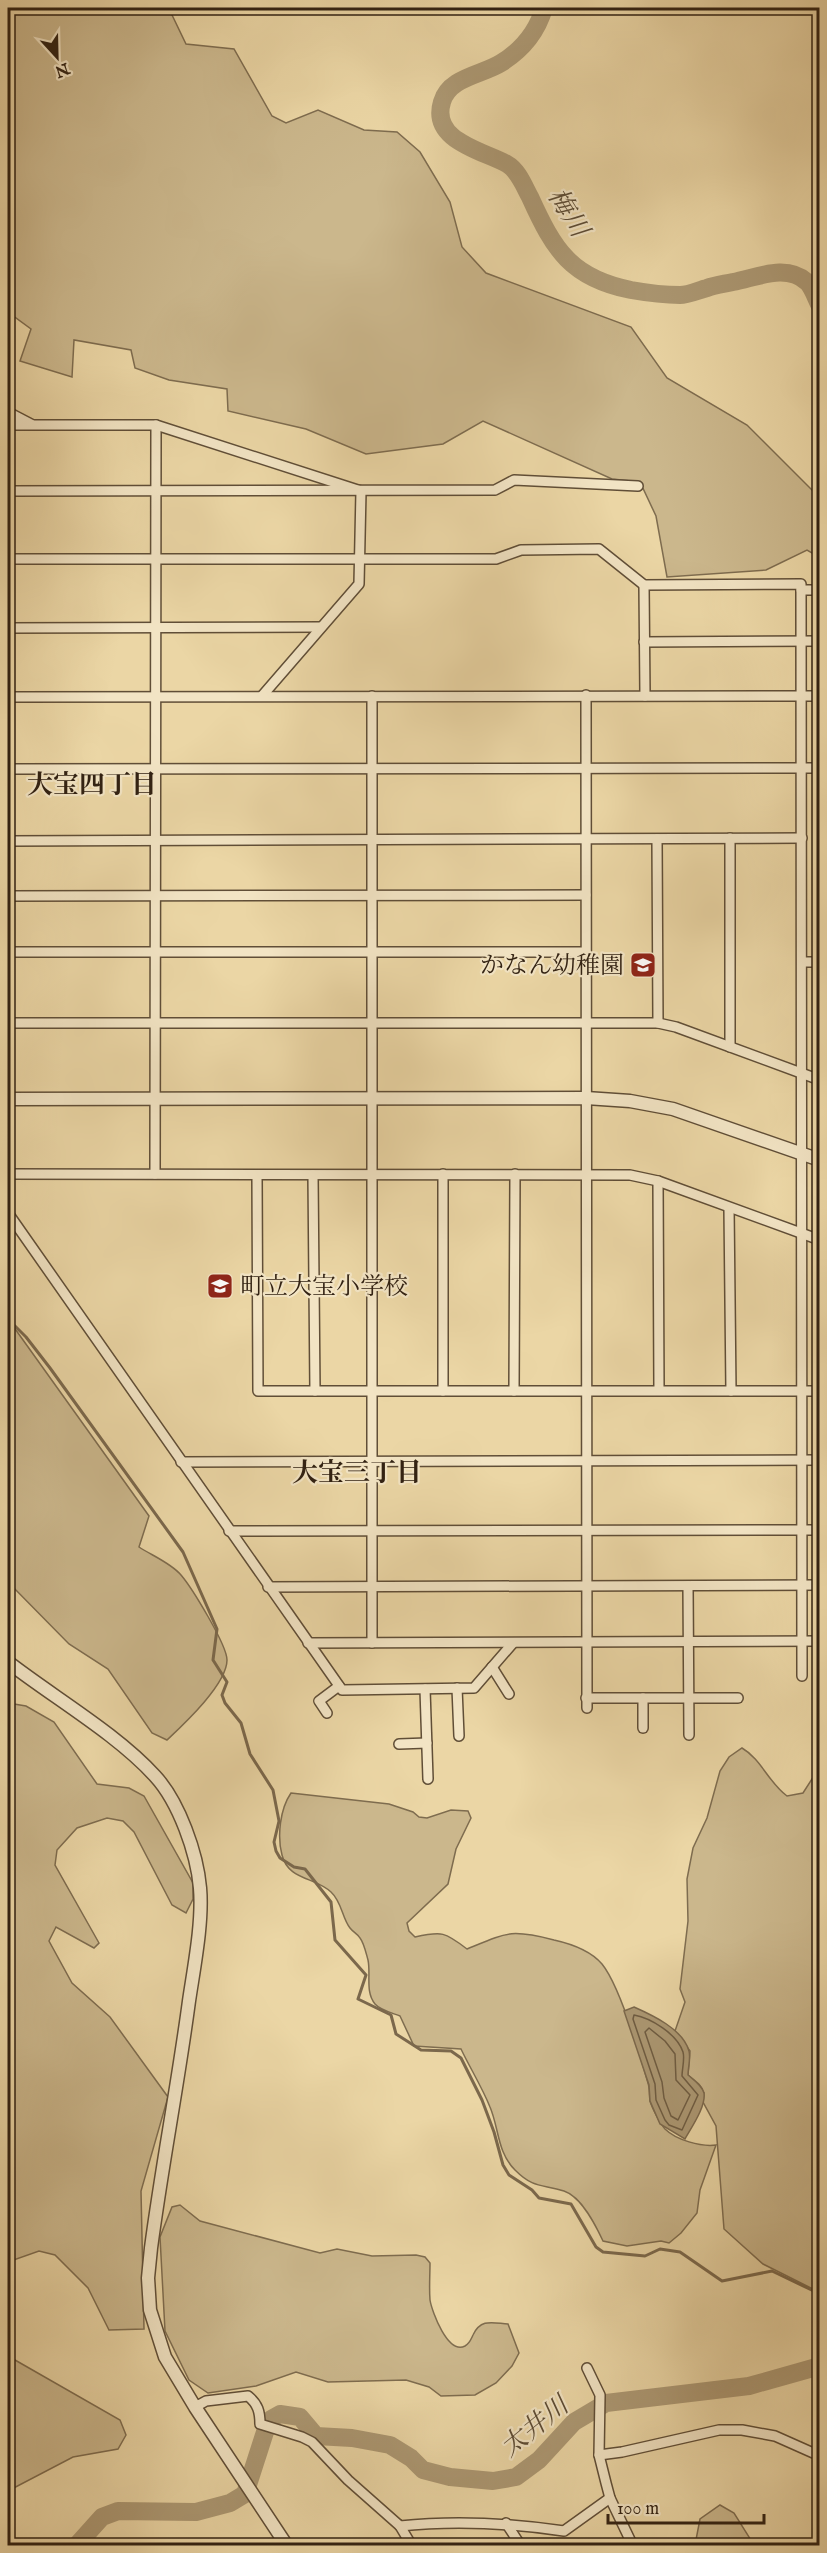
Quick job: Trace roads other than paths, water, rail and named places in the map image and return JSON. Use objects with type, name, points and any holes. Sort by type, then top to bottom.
[{"type":"street","points":[[8,412],[33,425]]},
{"type":"street","points":[[8,425],[156,425],[361,491]]},
{"type":"street","points":[[155,1174],[156,425]]},
{"type":"street","points":[[8,491],[495,490],[514,480],[638,486]]},
{"type":"street","points":[[261,696],[359,584],[361,491]]},
{"type":"street","points":[[8,560],[496,559],[521,550],[599,549],[644,585],[801,584],[802,1676]]},
{"type":"street","points":[[644,585],[645,696]]},
{"type":"street","points":[[801,590],[819,590]]},
{"type":"street","points":[[8,628],[321,627]]},
{"type":"street","points":[[644,642],[819,641]]},
{"type":"street","points":[[586,695],[586,1703],[643,1698],[738,1698]]},
{"type":"street","points":[[372,696],[372,1642]]},
{"type":"street","points":[[8,698],[819,696]]},
{"type":"street","points":[[8,770],[819,768]]},
{"type":"street","points":[[729,1047],[730,838]]},
{"type":"street","points":[[8,841],[802,838]]},
{"type":"street","points":[[657,839],[658,1023]]},
{"type":"street","points":[[8,896],[585,896]]},
{"type":"street","points":[[8,952],[586,952]]},
{"type":"street","points":[[802,962],[819,962]]},
{"type":"street","points":[[8,1023],[658,1023],[819,1080]]},
{"type":"street","points":[[8,1099],[586,1098],[630,1101],[673,1109],[819,1160]]},
{"type":"street","points":[[8,1174],[630,1174],[657,1181],[819,1240]]},
{"type":"street","points":[[313,1174],[315,1391]]},
{"type":"street","points":[[443,1174],[443,1391]]},
{"type":"street","points":[[514,1391],[515,1174]]},
{"type":"street","points":[[257,1175],[258,1391],[819,1391]]},
{"type":"street","points":[[657,1181],[659,1390]]},
{"type":"street","points":[[729,1208],[731,1390]]},
{"type":"street","points":[[8,1213],[342,1690],[474,1688],[513,1643]]},
{"type":"street","points":[[181,1462],[819,1460]]},
{"type":"street","points":[[229,1531],[819,1530]]},
{"type":"street","points":[[268,1587],[819,1585]]},
{"type":"street","points":[[688,1586],[689,1735]]},
{"type":"street","points":[[308,1643],[819,1641]]},
{"type":"street","points":[[8,1662],[131,1754],[156,1777],[176,1807],[196,1866],[200,1889],[196,1956],[163,2159],[148,2278],[150,2310],[165,2357],[286,2546]]},
{"type":"street","points":[[492,1667],[509,1694]]},
{"type":"street","points":[[327,1713],[319,1701],[339,1686]]},
{"type":"street","points":[[457,1688],[459,1736]]},
{"type":"street","points":[[425,1689],[428,1779]]},
{"type":"street","points":[[643,1698],[643,1728]]},
{"type":"street","points":[[399,1744],[427,1743]]},
{"type":"street","points":[[587,2368],[600,2395],[599,2455],[610,2498],[633,2546]]},
{"type":"street","points":[[195,2407],[206,2401],[248,2397],[255,2402],[260,2413],[260,2424],[312,2442],[348,2480],[400,2526],[412,2546]]},
{"type":"street","points":[[599,2455],[720,2430],[742,2430],[774,2436],[819,2456]]},
{"type":"street","points":[[400,2526],[449,2522],[506,2523],[564,2531],[610,2498]]},
{"type":"street","points":[[506,2523],[521,2546]]},
{"type":"water","points":[[634,2007],[674,2030],[686,2043],[690,2059],[688,2075],[702,2088],[704,2099],[685,2139],[660,2124],[650,2101],[649,2085],[624,2011]]},
{"type":"waterway","name":"梅川","points":[[544,8],[533,33],[516,52],[501,63],[459,82],[446,94],[440,115],[451,135],[461,143],[507,164],[514,170],[557,247],[567,259],[593,278],[631,290],[680,295],[761,275],[790,273],[807,282],[820,306]]},
{"type":"waterway","points":[[8,1319],[26,1337],[50,1368],[183,1552],[217,1629],[213,1660],[227,1682],[222,1695],[225,1703],[241,1723],[250,1754],[273,1790],[279,1821],[274,1842],[276,1851],[280,1858],[294,1867],[305,1869],[331,1902],[335,1940],[366,1975],[358,1999],[391,2015],[396,2034],[421,2050],[451,2051],[461,2058],[482,2100],[503,2165],[509,2175],[532,2190],[539,2198],[571,2204],[596,2247],[603,2252],[645,2256],[660,2249],[680,2252],[722,2281],[772,2271],[820,2294]]},
{"type":"waterway","name":"太井川","points":[[76,2546],[102,2517],[118,2511],[196,2512],[230,2503],[245,2494],[265,2432],[271,2419],[280,2414],[300,2417],[316,2436],[352,2438],[390,2445],[411,2458],[423,2470],[450,2477],[493,2481],[516,2477],[539,2460],[574,2422],[606,2403],[749,2386],[820,2366]]},
{"type":"place","name":"かなん幼稚園","points":[[643,965]]},
{"type":"place","name":"町立大宝小学校","points":[[220,1286]]},
{"type":"district","name":"大宝四丁目","points":[[92,784]]},
{"type":"district","name":"大宝三丁目","points":[[357,1472]]}]
